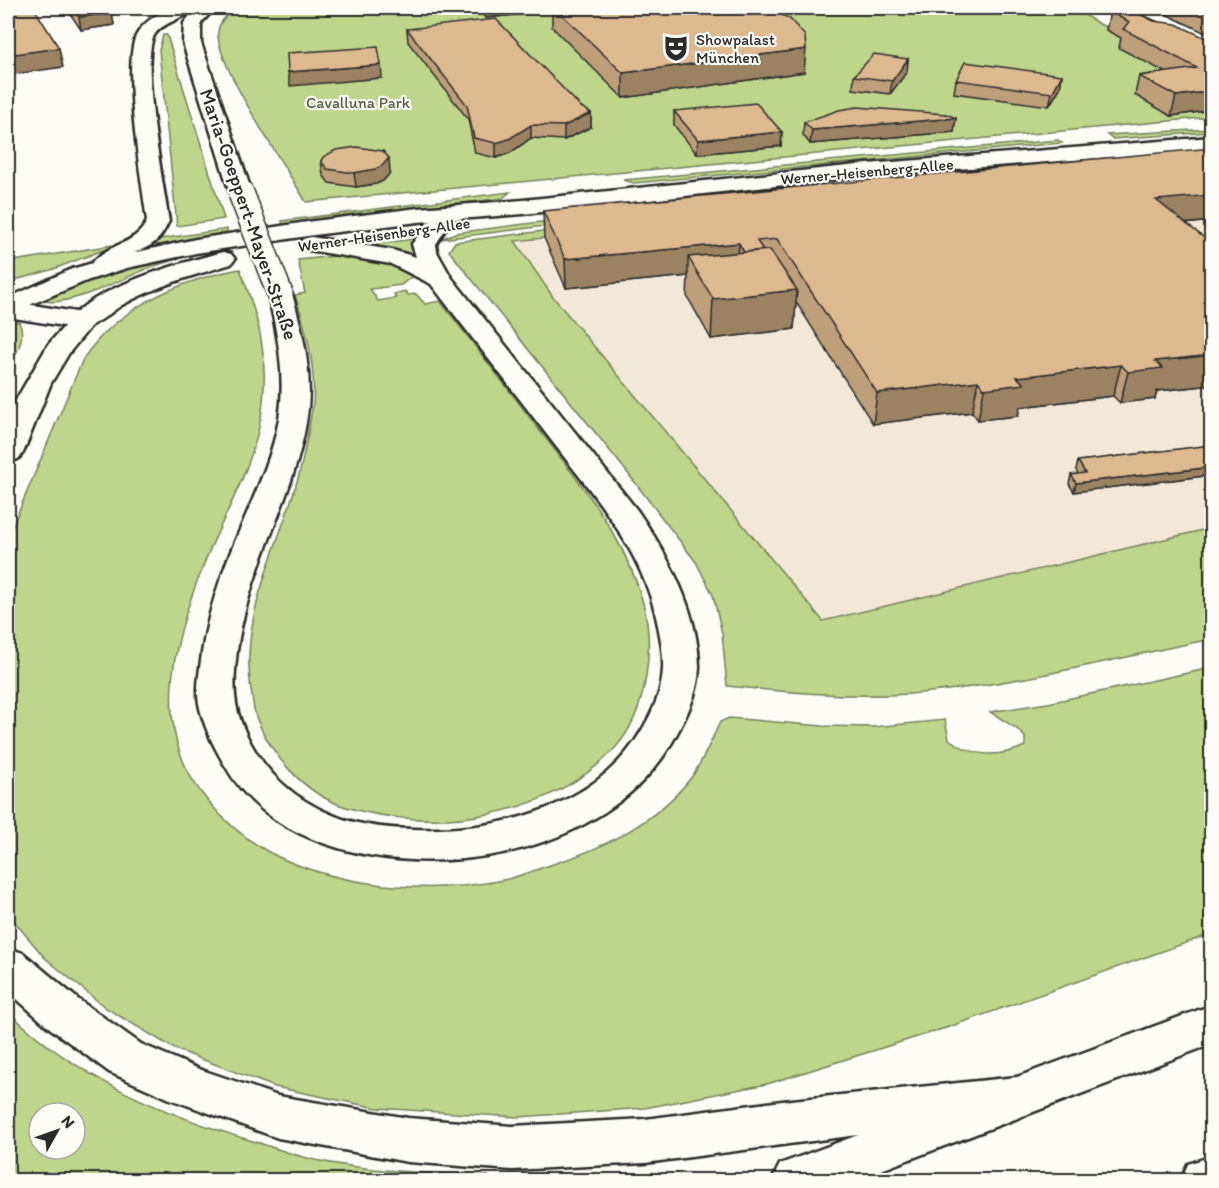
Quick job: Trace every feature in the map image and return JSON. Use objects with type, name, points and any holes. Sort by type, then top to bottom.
[{"type":"main road","points":[[101,267],[113,255],[137,246],[152,236],[158,221],[140,48],[144,37],[152,27],[184,8]]},
{"type":"main road","name":"Maria-Goeppert-Mayer-Straße","points":[[207,8],[198,13],[191,23],[192,43],[242,193],[280,294],[296,357],[293,420],[281,468],[239,571],[225,619],[218,663],[217,701],[230,740],[246,773],[273,797],[307,820],[351,836],[398,843],[448,844],[493,839],[540,827],[579,812],[613,790],[638,767],[661,734],[675,698],[681,667],[675,625],[666,589],[644,546],[626,517],[440,279],[425,252],[424,244],[436,227]]},
{"type":"main road","points":[[1144,8],[1212,40]]},
{"type":"main road","name":"Werner-Heisenberg-Allee","points":[[8,308],[31,294],[101,267],[140,256],[221,241],[471,208],[523,207],[867,170],[1212,143]]},
{"type":"main road","name":"Werner-Heisenberg-Allee","points":[[8,308],[82,321],[114,298],[172,274],[226,258],[481,220],[523,207]]},
{"type":"main road","name":"Maria-Goeppert-Mayer-Straße","points":[[310,244],[336,251],[386,256],[418,266],[440,279]]},
{"type":"main road","points":[[8,453],[19,423],[61,342],[82,321]]},
{"type":"main road","points":[[8,965],[63,1013],[125,1058],[186,1085],[278,1117],[408,1140],[512,1148],[645,1141],[782,1122],[1016,1097]]},
{"type":"main road","points":[[797,1180],[1212,1024]]},
{"type":"main road","points":[[1205,1180],[1212,1178]]},
{"type":"shaded area","points":[[1211,172],[1211,528],[823,621],[553,297],[515,240]]},
{"type":"green space","name":"Cavalluna Park","points":[[239,8],[1078,8],[1088,17],[1120,33],[1211,64],[1211,117],[306,202],[241,94],[221,51],[219,26],[228,15]]},
{"type":"green space","points":[[163,35],[167,35],[224,219],[177,226],[159,50]]},
{"type":"green space","points":[[1211,129],[1211,132],[1112,139],[1107,135]]},
{"type":"green space","points":[[1058,140],[1062,143],[634,183],[623,180]]},
{"type":"green space","points":[[510,192],[503,198],[283,226],[282,221]]},
{"type":"green space","points":[[541,222],[561,224],[441,239],[455,233]]},
{"type":"green space","points":[[568,228],[573,235],[515,241],[553,297],[823,621],[1211,528],[1211,639],[986,685],[910,694],[841,695],[727,686],[722,633],[713,595],[696,562],[623,467],[449,251],[455,242]]},
{"type":"green space","points":[[227,229],[227,234],[161,245],[153,244],[160,239]]},
{"type":"green space","points":[[414,239],[415,244],[411,248],[414,254],[409,257],[361,246]]},
{"type":"green space","points":[[119,244],[51,270],[8,282],[8,262]]},
{"type":"green space","points":[[192,254],[151,267],[83,296],[56,302],[45,301],[94,277],[133,264]]},
{"type":"green space","points":[[336,256],[387,263],[415,274],[401,285],[370,289],[378,301],[396,298],[394,294],[405,291],[408,295],[416,294],[425,304],[440,301],[584,488],[612,532],[635,578],[647,620],[648,659],[641,698],[627,733],[616,747],[590,771],[559,790],[526,804],[490,814],[453,819],[416,819],[380,815],[346,807],[317,793],[292,772],[271,746],[256,717],[249,661],[251,633],[264,579],[300,471],[313,403],[313,375],[309,348],[295,295],[305,293],[298,260]]},
{"type":"green space","points":[[240,269],[258,324],[264,359],[264,396],[261,417],[247,467],[211,547],[187,610],[178,643],[173,676],[172,709],[176,741],[188,771],[216,810],[255,844],[278,857],[315,871],[370,883],[426,887],[482,884],[508,879],[572,858],[628,832],[662,808],[677,794],[703,759],[720,722],[729,718],[822,726],[873,727],[945,720],[949,739],[958,745],[977,752],[996,754],[1025,746],[1025,737],[1016,728],[990,712],[1048,703],[1211,668],[1211,934],[952,1026],[767,1084],[645,1108],[518,1117],[377,1108],[275,1087],[175,1049],[106,1008],[45,958],[8,914],[8,537],[83,359],[97,341],[132,311],[152,299],[195,280]]},
{"type":"green space","points":[[19,322],[22,335],[17,353],[8,370],[8,325]]},
{"type":"green space","points":[[8,1011],[63,1057],[93,1076],[191,1121],[315,1160],[401,1171],[488,1176],[486,1180],[8,1180]]},
{"type":"building","points":[[8,8],[34,8],[59,48],[8,55]]},
{"type":"building","points":[[72,8],[108,8],[112,13],[79,17]]},
{"type":"building","points":[[481,8],[525,8],[485,12]]},
{"type":"building","points":[[555,8],[769,8],[790,19],[805,36],[806,49],[623,73]]},
{"type":"building","points":[[1194,8],[1212,8],[1212,16]]},
{"type":"building","points":[[1110,12],[1135,12],[1154,21],[1176,24],[1212,41],[1212,91],[1176,96],[1139,76],[1197,68],[1123,29],[1129,22]]},
{"type":"building","points":[[496,19],[581,107],[591,113],[564,126],[531,125],[509,139],[496,143],[474,138],[467,105],[407,29]]},
{"type":"building","points":[[378,47],[381,65],[288,72],[287,53]]},
{"type":"building","points":[[874,54],[908,59],[892,81],[854,76]]},
{"type":"building","points":[[965,62],[1062,75],[1052,93],[956,80]]},
{"type":"building","points":[[756,103],[782,132],[698,140],[674,111]]},
{"type":"building","points":[[857,107],[946,114],[956,118],[812,130],[804,122],[839,110]]},
{"type":"building","points":[[357,147],[383,151],[389,158],[382,166],[375,169],[354,173],[327,169],[321,161],[323,157],[336,150]]},
{"type":"building","points":[[1212,148],[1212,195],[1156,200],[1212,244],[1212,355],[1155,361],[1163,368],[1128,372],[1121,365],[1017,377],[1024,384],[984,389],[978,381],[877,393],[777,239],[757,241],[763,250],[744,252],[739,243],[565,259],[543,211]]},
{"type":"building","points":[[770,250],[797,290],[713,299],[688,257]]},
{"type":"building","points":[[1212,445],[1212,467],[1076,483],[1071,475],[1085,473],[1078,461]]},
{"type":"place","name":"Showpalast München","points":[[676,48]]}]
